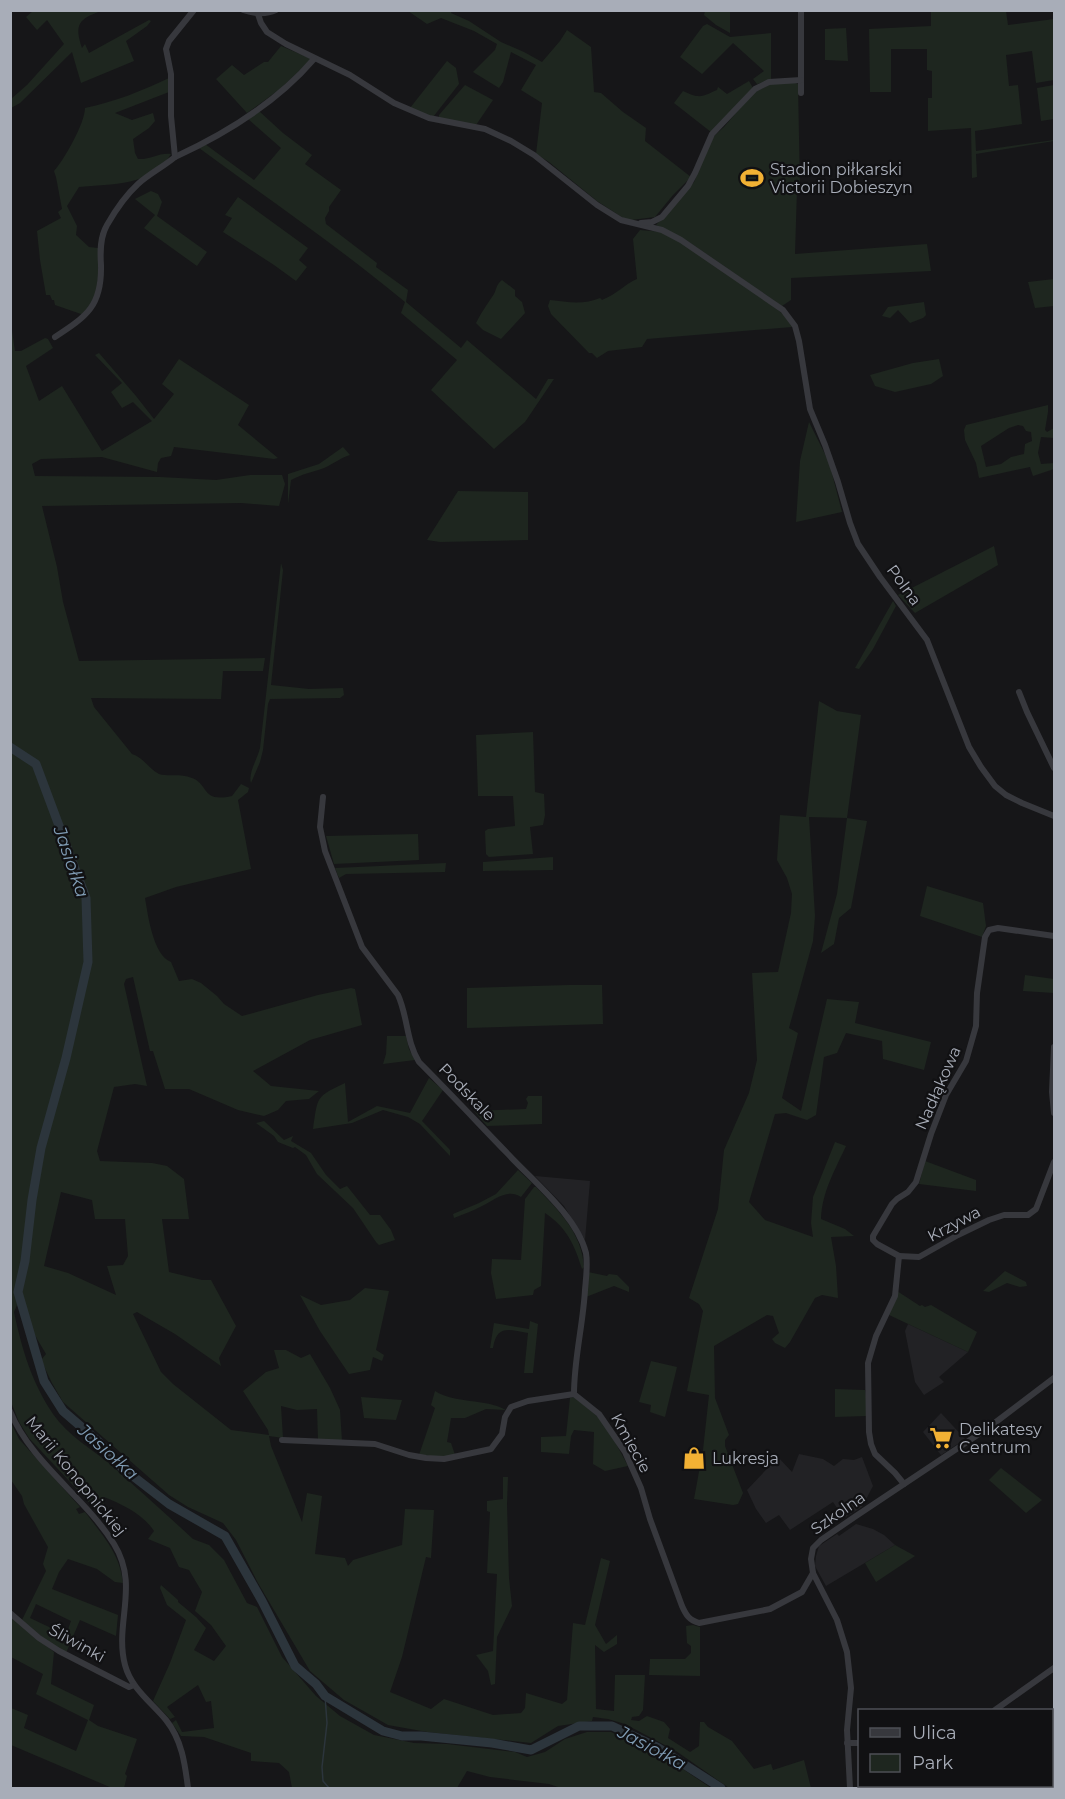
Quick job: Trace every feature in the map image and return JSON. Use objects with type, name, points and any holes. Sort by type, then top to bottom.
[{"type":"street","points":[[175,157],[171,116],[171,74],[166,49],[169,41],[194,10]]},
{"type":"street","points":[[243,10],[258,14],[276,10]]},
{"type":"street","points":[[801,10],[801,93]]},
{"type":"street","points":[[258,14],[267,32],[285,44],[350,75],[410,111],[497,134],[534,155],[597,205],[621,220],[638,224],[652,222],[662,217],[678,195],[688,186],[712,134],[754,89],[769,82],[801,80]]},
{"type":"street","points":[[55,337],[85,316],[98,295],[101,283],[100,248],[107,225],[128,195],[175,157],[243,119],[302,73],[314,59]]},
{"type":"street","name":"Polna","points":[[638,224],[662,230],[681,240],[783,310],[795,326],[810,409],[825,445],[858,544],[927,640],[969,747],[994,786],[1006,795],[1054,816]]},
{"type":"street","points":[[1019,692],[1054,768]]},
{"type":"street","name":"Podskale","points":[[322,798],[320,827],[326,851],[362,946],[398,995],[409,1041],[419,1062],[554,1202],[575,1227],[586,1254],[586,1275],[574,1394]]},
{"type":"street","name":"Nadłąkowa","points":[[898,1256],[877,1244],[873,1236],[892,1204],[908,1192],[916,1182],[946,1095],[966,1061],[976,1026],[977,993],[989,930],[998,928],[1054,936]]},
{"type":"street","points":[[1054,1047],[1052,1092],[1054,1113]]},
{"type":"street","name":"Krzywa","points":[[898,1256],[919,1257],[989,1220],[1004,1215],[1028,1215],[1036,1209],[1054,1162]]},
{"type":"street","points":[[898,1256],[895,1296],[876,1335],[868,1363],[869,1432],[875,1454],[896,1473],[904,1484]]},
{"type":"street","name":"Szkolna","points":[[813,1573],[811,1559],[813,1548],[821,1540],[988,1428],[1054,1378]]},
{"type":"street","points":[[282,1440],[375,1444],[409,1455],[444,1459],[491,1449],[502,1434],[505,1418],[511,1407],[528,1401],[574,1394]]},
{"type":"street","name":"Kmiecie","points":[[574,1394],[599,1414],[625,1452],[640,1488],[666,1566],[687,1617],[693,1622],[735,1617],[770,1609],[802,1592],[821,1588]]},
{"type":"street","name":"Marii Konopnickiej","points":[[10,1411],[26,1441],[101,1525],[119,1552],[127,1581],[122,1651],[126,1666],[134,1685],[167,1721],[179,1742],[188,1788]]},
{"type":"street","points":[[802,1592],[813,1573]]},
{"type":"street","points":[[813,1573],[837,1620],[847,1652],[851,1688],[847,1743],[850,1788]]},
{"type":"street","name":"Śliwinki","points":[[10,1613],[59,1652],[129,1688],[134,1685]]},
{"type":"street","points":[[996,1709],[1054,1668]]},
{"type":"street","points":[[847,1743],[858,1743]]},
{"type":"shaded area","points":[[535,1176],[590,1181],[585,1240],[564,1206]]},
{"type":"shaded area","points":[[908,1324],[968,1352],[939,1377],[944,1382],[924,1395],[915,1382],[905,1331]]},
{"type":"shaded area","points":[[941,1413],[965,1439],[941,1455],[923,1432]]},
{"type":"shaded area","points":[[799,1454],[823,1459],[834,1466],[843,1459],[854,1460],[862,1457],[873,1486],[862,1507],[844,1518],[833,1502],[790,1530],[779,1515],[766,1523],[747,1490],[778,1457],[792,1472]]},
{"type":"shaded area","points":[[856,1524],[873,1529],[895,1545],[826,1586],[815,1566],[819,1546]]},
{"type":"green space","points":[[33,11],[101,11],[83,20],[80,24],[78,33],[82,48],[85,44],[89,53],[149,20],[151,21],[126,41],[134,61],[81,83],[72,52],[20,103],[11,108],[11,99],[27,85],[64,44],[47,20],[37,30],[26,17]]},
{"type":"green space","points":[[408,11],[452,11],[451,13],[469,21],[501,42],[542,62],[567,30],[591,47],[594,92],[601,93],[646,128],[645,141],[691,177],[655,217],[631,220],[623,218],[536,154],[542,103],[521,90],[536,65],[511,52],[503,82],[499,88],[473,72],[495,50],[497,44],[474,31],[441,18],[427,24]]},
{"type":"green space","points":[[705,11],[730,11],[730,33],[704,15]]},
{"type":"green space","points":[[931,11],[1006,11],[1008,25],[1054,19],[1054,80],[1036,83],[1032,51],[1006,55],[1009,86],[1018,85],[1022,124],[975,131],[976,151],[1054,141],[976,154],[977,177],[972,178],[971,128],[928,131],[928,98],[932,98],[932,71],[927,70],[927,49],[891,49],[891,92],[870,92],[869,29],[931,26]]},
{"type":"green space","points":[[707,24],[730,37],[771,33],[771,80],[757,84],[753,79],[764,71],[733,43],[702,74],[680,57],[703,26]]},
{"type":"green space","points":[[846,28],[848,61],[825,60],[825,29]]},
{"type":"green space","points":[[281,46],[312,59],[280,89],[247,113],[216,79],[232,65],[244,75],[264,62],[268,62]]},
{"type":"green space","points":[[447,61],[456,68],[459,84],[433,117],[410,108]]},
{"type":"green space","points":[[169,78],[169,92],[115,113],[132,120],[153,113],[155,121],[133,139],[138,159],[171,154],[154,172],[142,178],[117,184],[79,187],[67,206],[77,226],[76,235],[89,247],[98,248],[97,292],[85,314],[55,305],[50,295],[46,295],[37,231],[61,218],[58,212],[62,209],[54,171],[82,123],[85,108],[128,96]]},
{"type":"green space","points":[[749,81],[753,88],[711,132],[674,103],[683,91],[700,96],[717,90],[718,87],[727,94]]},
{"type":"green space","points":[[793,82],[798,84],[800,188],[797,189],[795,254],[927,244],[931,271],[791,278],[791,300],[782,306],[686,240],[656,225],[694,182],[708,146],[715,135],[753,93],[771,84]]},
{"type":"green space","points":[[465,85],[493,100],[476,125],[439,118],[439,115]]},
{"type":"green space","points":[[1054,85],[1054,119],[1041,121],[1037,88]]},
{"type":"green space","points":[[259,111],[312,155],[305,164],[341,190],[329,207],[325,218],[326,224],[377,263],[376,267],[408,290],[406,302],[461,348],[467,340],[536,399],[548,379],[554,379],[525,422],[494,449],[431,390],[457,360],[401,313],[405,302],[199,148],[205,144],[254,180],[281,148],[248,119]]},
{"type":"green space","points":[[151,191],[158,194],[162,202],[157,216],[207,252],[197,266],[144,228],[155,215],[135,199]]},
{"type":"green space","points":[[238,197],[308,248],[299,260],[307,267],[296,281],[223,232],[232,218],[225,215]]},
{"type":"green space","points":[[640,230],[663,232],[691,248],[772,305],[784,315],[792,327],[647,339],[642,347],[608,351],[597,358],[589,353],[551,314],[548,306],[550,300],[588,302],[600,298],[602,300],[637,279],[633,239]]},
{"type":"green space","points":[[1054,279],[1054,306],[1035,308],[1028,282]]},
{"type":"green space","points":[[502,280],[515,290],[515,296],[522,302],[525,313],[501,339],[483,330],[476,323]]},
{"type":"green space","points":[[924,302],[926,315],[910,323],[898,310],[890,318],[882,316],[888,307]]},
{"type":"green space","points":[[10,317],[15,351],[21,351],[45,338],[53,348],[26,366],[39,401],[62,386],[102,451],[152,421],[133,402],[122,408],[111,392],[122,383],[95,355],[99,353],[154,419],[174,394],[162,384],[179,359],[249,405],[238,425],[278,458],[174,447],[171,456],[161,458],[157,472],[102,457],[41,459],[32,464],[35,476],[216,480],[250,475],[282,475],[285,484],[279,506],[242,503],[42,506],[63,602],[79,661],[265,658],[263,671],[223,671],[221,699],[91,698],[94,707],[132,754],[159,774],[192,778],[215,797],[232,796],[241,784],[249,788],[248,792],[238,800],[251,869],[176,887],[145,898],[152,934],[160,951],[171,962],[179,981],[192,979],[201,983],[224,1004],[242,1016],[351,988],[355,989],[362,1025],[310,1040],[253,1071],[271,1086],[319,1091],[309,1099],[286,1101],[278,1110],[264,1116],[238,1110],[189,1089],[165,1089],[153,1051],[150,1051],[133,977],[126,979],[124,984],[147,1086],[135,1084],[114,1087],[97,1151],[100,1161],[152,1163],[167,1166],[184,1179],[189,1219],[162,1219],[169,1272],[211,1280],[236,1326],[219,1358],[221,1366],[175,1334],[137,1312],[133,1314],[161,1372],[231,1430],[269,1435],[243,1391],[266,1372],[279,1368],[274,1350],[286,1350],[301,1358],[310,1354],[340,1410],[342,1441],[318,1440],[317,1409],[297,1410],[281,1406],[283,1438],[269,1436],[302,1522],[307,1493],[322,1496],[315,1554],[345,1558],[348,1566],[353,1560],[402,1545],[405,1509],[434,1510],[431,1558],[426,1557],[402,1657],[390,1692],[431,1709],[444,1699],[493,1715],[521,1713],[525,1708],[526,1693],[562,1704],[567,1700],[573,1623],[585,1625],[601,1558],[610,1561],[595,1625],[606,1644],[617,1635],[617,1644],[604,1652],[595,1645],[596,1709],[614,1711],[615,1675],[645,1675],[643,1710],[639,1716],[632,1717],[631,1720],[639,1721],[647,1716],[664,1722],[670,1729],[668,1738],[690,1752],[699,1746],[700,1722],[704,1722],[708,1727],[732,1741],[754,1769],[771,1764],[773,1770],[804,1760],[811,1788],[729,1788],[676,1751],[625,1724],[608,1719],[593,1717],[592,1721],[558,1726],[531,1743],[427,1732],[388,1725],[344,1700],[310,1671],[258,1583],[236,1540],[223,1523],[188,1507],[169,1495],[63,1402],[41,1360],[46,1354],[17,1305],[14,1312],[28,1364],[45,1402],[59,1422],[111,1465],[193,1539],[209,1545],[224,1560],[247,1603],[257,1607],[282,1657],[316,1696],[340,1716],[374,1735],[414,1743],[447,1744],[515,1752],[527,1757],[545,1752],[565,1739],[587,1732],[611,1732],[665,1757],[711,1788],[561,1788],[549,1784],[490,1777],[467,1771],[457,1788],[292,1788],[289,1772],[279,1763],[251,1761],[251,1753],[204,1737],[181,1736],[172,1723],[176,1720],[182,1732],[214,1728],[211,1701],[206,1702],[198,1685],[167,1707],[175,1717],[170,1719],[153,1701],[186,1620],[167,1605],[160,1588],[161,1585],[206,1628],[194,1650],[214,1661],[226,1646],[211,1625],[195,1611],[202,1592],[189,1570],[179,1567],[170,1548],[148,1539],[154,1531],[139,1515],[104,1497],[104,1505],[97,1511],[29,1438],[11,1402]],"holes":[[[61,1192],[92,1200],[95,1219],[125,1219],[128,1256],[123,1265],[107,1266],[116,1295],[68,1273],[44,1266]]]},
{"type":"green space","points":[[939,359],[943,376],[931,384],[895,392],[875,386],[870,375],[913,363]]},
{"type":"green space","points":[[1048,405],[1045,430],[1047,432],[1054,428],[1054,438],[1041,437],[1038,453],[1041,464],[1054,463],[1054,469],[1033,476],[1030,467],[979,478],[976,463],[965,440],[966,425]],"holes":[[[1023,426],[1026,431],[1031,432],[1032,441],[1025,444],[1024,454],[1011,457],[1001,464],[986,467],[981,446],[1009,428]]]},
{"type":"green space","points":[[809,422],[829,462],[842,512],[796,522],[800,461]]},
{"type":"green space","points":[[343,447],[350,455],[324,468],[291,480],[288,504],[288,474],[319,464]]},
{"type":"green space","points":[[458,491],[528,492],[528,540],[440,542],[427,540]]},
{"type":"green space","points":[[994,546],[998,565],[915,613],[898,595]]},
{"type":"green space","points":[[281,563],[283,570],[271,685],[309,689],[343,688],[344,695],[340,698],[270,699],[263,750],[251,783],[252,771],[260,748]]},
{"type":"green space","points":[[893,601],[896,606],[873,649],[859,669],[855,668]]},
{"type":"green space","points":[[819,701],[837,711],[861,715],[847,818],[809,817],[815,916],[813,941],[789,1028],[798,1033],[782,1098],[801,1111],[827,999],[859,1002],[855,1023],[931,1042],[924,1070],[883,1059],[882,1041],[846,1033],[837,1053],[824,1057],[816,1115],[807,1120],[786,1113],[775,1114],[749,1202],[765,1220],[813,1237],[811,1223],[813,1197],[835,1142],[846,1146],[826,1190],[821,1219],[845,1229],[854,1236],[831,1237],[838,1298],[822,1295],[815,1298],[785,1348],[772,1339],[779,1333],[773,1316],[767,1315],[714,1346],[715,1398],[729,1435],[725,1440],[725,1446],[743,1493],[738,1504],[733,1505],[694,1499],[703,1450],[709,1395],[687,1391],[703,1311],[699,1304],[689,1298],[718,1209],[724,1150],[749,1093],[757,1060],[752,973],[778,972],[791,913],[792,894],[787,878],[777,860],[780,815],[806,817]]},
{"type":"green space","points":[[533,732],[535,792],[544,794],[545,815],[543,825],[530,827],[533,854],[489,857],[486,854],[485,831],[515,826],[513,796],[478,796],[476,735]]},
{"type":"green space","points":[[847,818],[867,821],[851,908],[839,918],[834,944],[821,953],[837,894]]},
{"type":"green space","points":[[418,834],[419,860],[334,864],[326,836]]},
{"type":"green space","points":[[553,857],[553,870],[483,871],[483,862]]},
{"type":"green space","points":[[446,863],[445,872],[346,874],[339,878],[335,868]]},
{"type":"green space","points":[[927,886],[983,903],[986,926],[982,937],[920,916]]},
{"type":"green space","points":[[1025,975],[1054,979],[1054,993],[1023,991]]},
{"type":"green space","points":[[602,985],[603,1024],[467,1028],[467,988]]},
{"type":"green space","points":[[387,1036],[406,1036],[415,1060],[383,1064]]},
{"type":"green space","points":[[429,1078],[443,1090],[422,1121],[450,1150],[450,1156],[420,1124],[408,1117],[383,1110],[352,1123],[313,1129],[320,1099],[345,1083],[348,1122],[377,1106],[410,1113]]},
{"type":"green space","points":[[528,1096],[542,1096],[542,1124],[487,1126],[474,1111],[526,1109]]},
{"type":"green space","points":[[264,1121],[284,1140],[293,1136],[291,1141],[311,1153],[326,1175],[340,1189],[347,1186],[370,1215],[380,1215],[395,1240],[379,1245],[353,1208],[317,1174],[306,1155],[295,1147],[278,1142],[274,1136],[256,1123]]},
{"type":"green space","points":[[925,1161],[976,1180],[976,1191],[919,1184]]},
{"type":"green space","points":[[518,1170],[532,1183],[521,1197],[506,1194],[454,1218],[453,1214],[496,1194]]},
{"type":"green space","points":[[534,1187],[568,1223],[579,1244],[584,1267],[582,1269],[573,1244],[564,1231],[545,1213],[541,1286],[534,1290],[533,1295],[496,1299],[491,1273],[492,1259],[521,1260],[525,1199]]},
{"type":"green space","points":[[1005,1271],[1026,1282],[1027,1286],[1020,1287],[1007,1283],[989,1292],[983,1291]]},
{"type":"green space","points":[[588,1272],[607,1276],[617,1275],[629,1287],[629,1292],[614,1286],[586,1297]]},
{"type":"green space","points":[[365,1288],[389,1291],[376,1350],[384,1355],[382,1361],[373,1357],[370,1370],[349,1374],[320,1331],[300,1295],[321,1305],[350,1300]]},
{"type":"green space","points":[[897,1291],[920,1306],[931,1305],[977,1332],[968,1352],[889,1315]]},
{"type":"green space","points":[[530,1321],[538,1324],[533,1373],[524,1373],[528,1333],[505,1330],[497,1335],[493,1348],[490,1348],[494,1323],[529,1329]]},
{"type":"green space","points":[[651,1361],[677,1367],[665,1417],[650,1412],[651,1405],[639,1402]]},
{"type":"green space","points":[[835,1389],[865,1390],[866,1416],[835,1417]]},
{"type":"green space","points":[[435,1391],[452,1398],[498,1406],[506,1410],[486,1409],[465,1418],[451,1418],[447,1442],[451,1443],[455,1455],[444,1457],[419,1455],[435,1408],[431,1405]]},
{"type":"green space","points":[[361,1397],[402,1400],[396,1420],[364,1418]]},
{"type":"green space","points":[[574,1397],[598,1417],[628,1466],[605,1471],[593,1464],[594,1432],[574,1430],[569,1454],[541,1452],[541,1437],[566,1436],[570,1398]]},
{"type":"green space","points":[[10,1421],[19,1439],[80,1507],[76,1509],[79,1514],[85,1512],[104,1537],[118,1562],[123,1583],[115,1582],[97,1569],[68,1559],[59,1572],[52,1589],[118,1615],[116,1636],[80,1620],[66,1653],[47,1641],[22,1620],[46,1571],[43,1564],[48,1547],[24,1504],[22,1496],[11,1480]],"holes":[[[36,1604],[71,1621],[66,1635],[30,1618]]]},
{"type":"green space","points":[[1001,1468],[1042,1500],[1026,1513],[989,1480]]},
{"type":"green space","points":[[503,1477],[508,1477],[509,1578],[512,1606],[497,1637],[495,1684],[491,1685],[488,1671],[476,1655],[493,1651],[497,1574],[487,1573],[490,1512],[487,1511],[487,1501],[503,1499]]},
{"type":"green space","points":[[895,1545],[915,1556],[876,1582],[865,1563]]},
{"type":"green space","points":[[11,1617],[54,1652],[51,1684],[94,1705],[89,1720],[98,1726],[137,1739],[125,1774],[127,1776],[124,1788],[112,1788],[11,1745],[11,1708],[28,1715],[24,1728],[76,1751],[88,1720],[36,1694],[43,1674],[11,1657]]},
{"type":"green space","points":[[686,1626],[700,1627],[700,1676],[649,1675],[650,1659],[685,1659],[691,1653],[691,1646],[687,1643]]},
{"type":"waterway","name":"Jasiołka","points":[[10,747],[36,764],[86,898],[88,962],[66,1058],[41,1148],[25,1261],[18,1292],[44,1381],[63,1411],[101,1444],[116,1463],[169,1504],[225,1536],[295,1666],[316,1684],[325,1696],[383,1731],[402,1736],[492,1743],[531,1750],[579,1726],[612,1726],[657,1747],[721,1788]]},
{"type":"waterway","points":[[325,1696],[327,1723],[322,1767],[323,1781],[329,1788]]},
{"type":"place","name":"Stadion piłkarski Victorii Dobieszyn","points":[[752,178]]},
{"type":"place","name":"Delikatesy Centrum","points":[[941,1438]]},
{"type":"place","name":"Lukresja","points":[[694,1458]]}]
